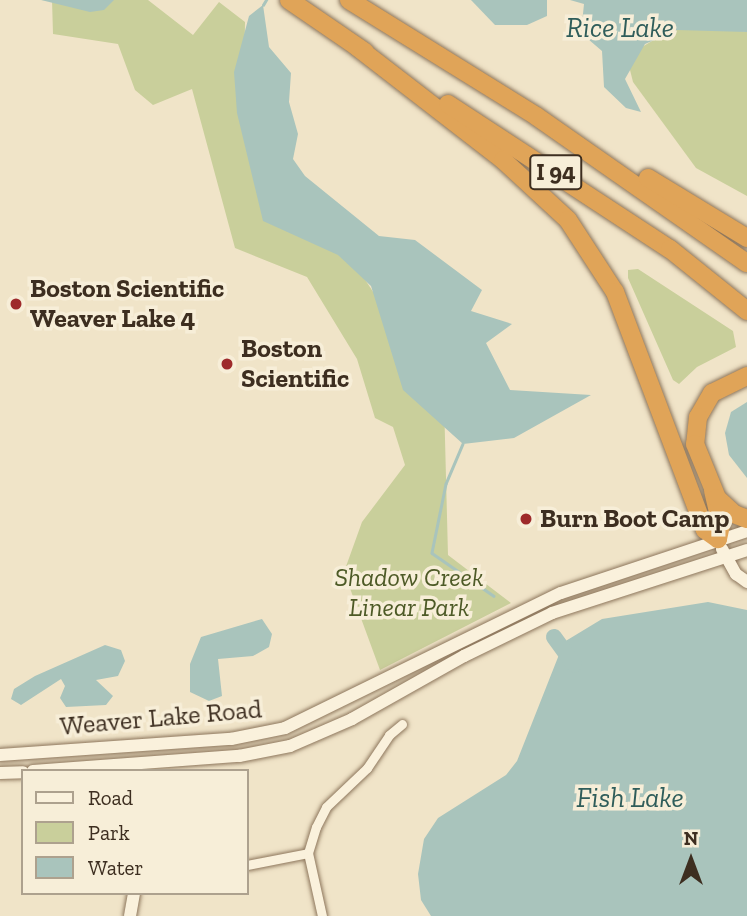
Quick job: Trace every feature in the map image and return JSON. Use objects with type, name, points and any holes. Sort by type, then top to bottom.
[{"type":"highway","name":"I 94","points":[[349,0],[536,116],[747,263]]},
{"type":"highway","name":"I 94","points":[[294,3],[357,47],[589,193],[670,248],[747,311]]},
{"type":"highway","points":[[357,47],[542,193],[593,254],[615,292],[651,379],[705,530],[721,547]]},
{"type":"highway","points":[[536,116],[747,238]]},
{"type":"highway","points":[[721,547],[721,525],[713,491],[689,421],[696,402],[725,375],[747,368]]},
{"type":"highway","points":[[695,444],[698,417],[712,393],[747,376]]},
{"type":"highway","points":[[713,491],[722,505],[747,519]]},
{"type":"main road","name":"Weaver Lake Road","points":[[85,769],[151,766],[240,756],[300,742],[552,613],[721,547],[747,531]]},
{"type":"main road","name":"Weaver Lake Road","points":[[0,755],[252,736],[295,724],[517,611],[721,547],[747,550]]},
{"type":"main road","points":[[721,547],[747,582]]},
{"type":"main road","points":[[151,766],[155,743]]},
{"type":"main road","points":[[137,767],[139,744]]},
{"type":"main road","points":[[0,773],[21,772]]},
{"type":"main road","points":[[130,916],[134,895]]},
{"type":"street","points":[[322,916],[308,853],[326,807],[367,768],[384,741],[402,724]]},
{"type":"street","points":[[248,865],[308,853]]},
{"type":"green space","name":"Shadow Creek Linear Park","points":[[52,0],[148,0],[193,35],[219,2],[245,22],[244,95],[444,400],[448,555],[511,603],[380,670],[344,572],[362,522],[405,465],[393,427],[375,418],[357,359],[307,277],[235,248],[192,89],[153,105],[135,90],[118,44],[53,34]]},
{"type":"green space","points":[[719,28],[747,32],[747,196],[696,168],[633,82],[629,66],[637,50],[657,38],[676,30]]},
{"type":"green space","points":[[638,269],[733,331],[736,347],[697,367],[679,384],[673,380],[628,278],[628,270]]},
{"type":"water","points":[[41,0],[114,0],[104,10],[90,12]]},
{"type":"water","name":"Rice Lake","points":[[471,0],[547,0],[547,16],[527,25],[495,25]]},
{"type":"water","name":"Rice Lake","points":[[570,0],[747,0],[747,32],[677,30],[645,44],[625,79],[641,112],[626,108],[604,87],[602,51],[581,33],[584,4]]},
{"type":"water","points":[[263,5],[269,47],[291,73],[289,102],[298,134],[293,159],[305,176],[379,236],[415,240],[482,290],[471,311],[512,324],[486,343],[510,390],[591,395],[514,438],[463,444],[403,390],[371,286],[338,255],[263,221],[237,113],[234,72],[249,16]]},
{"type":"water","points":[[747,402],[747,478],[729,455],[725,433],[731,412]]},
{"type":"water","name":"Fish Lake","points":[[708,602],[747,610],[747,916],[431,916],[421,900],[418,874],[424,839],[438,818],[506,775],[517,761],[564,642],[602,619]]},
{"type":"water","points":[[262,619],[272,634],[269,647],[253,656],[218,659],[222,696],[209,701],[190,692],[190,664],[201,637]]},
{"type":"water","points":[[105,645],[121,650],[125,661],[118,676],[96,680],[113,696],[106,705],[66,707],[60,698],[65,686],[61,679],[21,705],[11,699],[14,689],[35,676]]},
{"type":"waterway","points":[[263,5],[266,0]]},
{"type":"waterway","points":[[463,444],[446,484],[432,553],[494,596]]},
{"type":"waterway","points":[[554,637],[574,665]]},
{"type":"place","name":"Boston Scientific Weaver Lake 4","points":[[16,304]]},
{"type":"place","name":"Boston Scientific","points":[[227,364]]},
{"type":"place","name":"Burn Boot Camp","points":[[526,519]]}]
